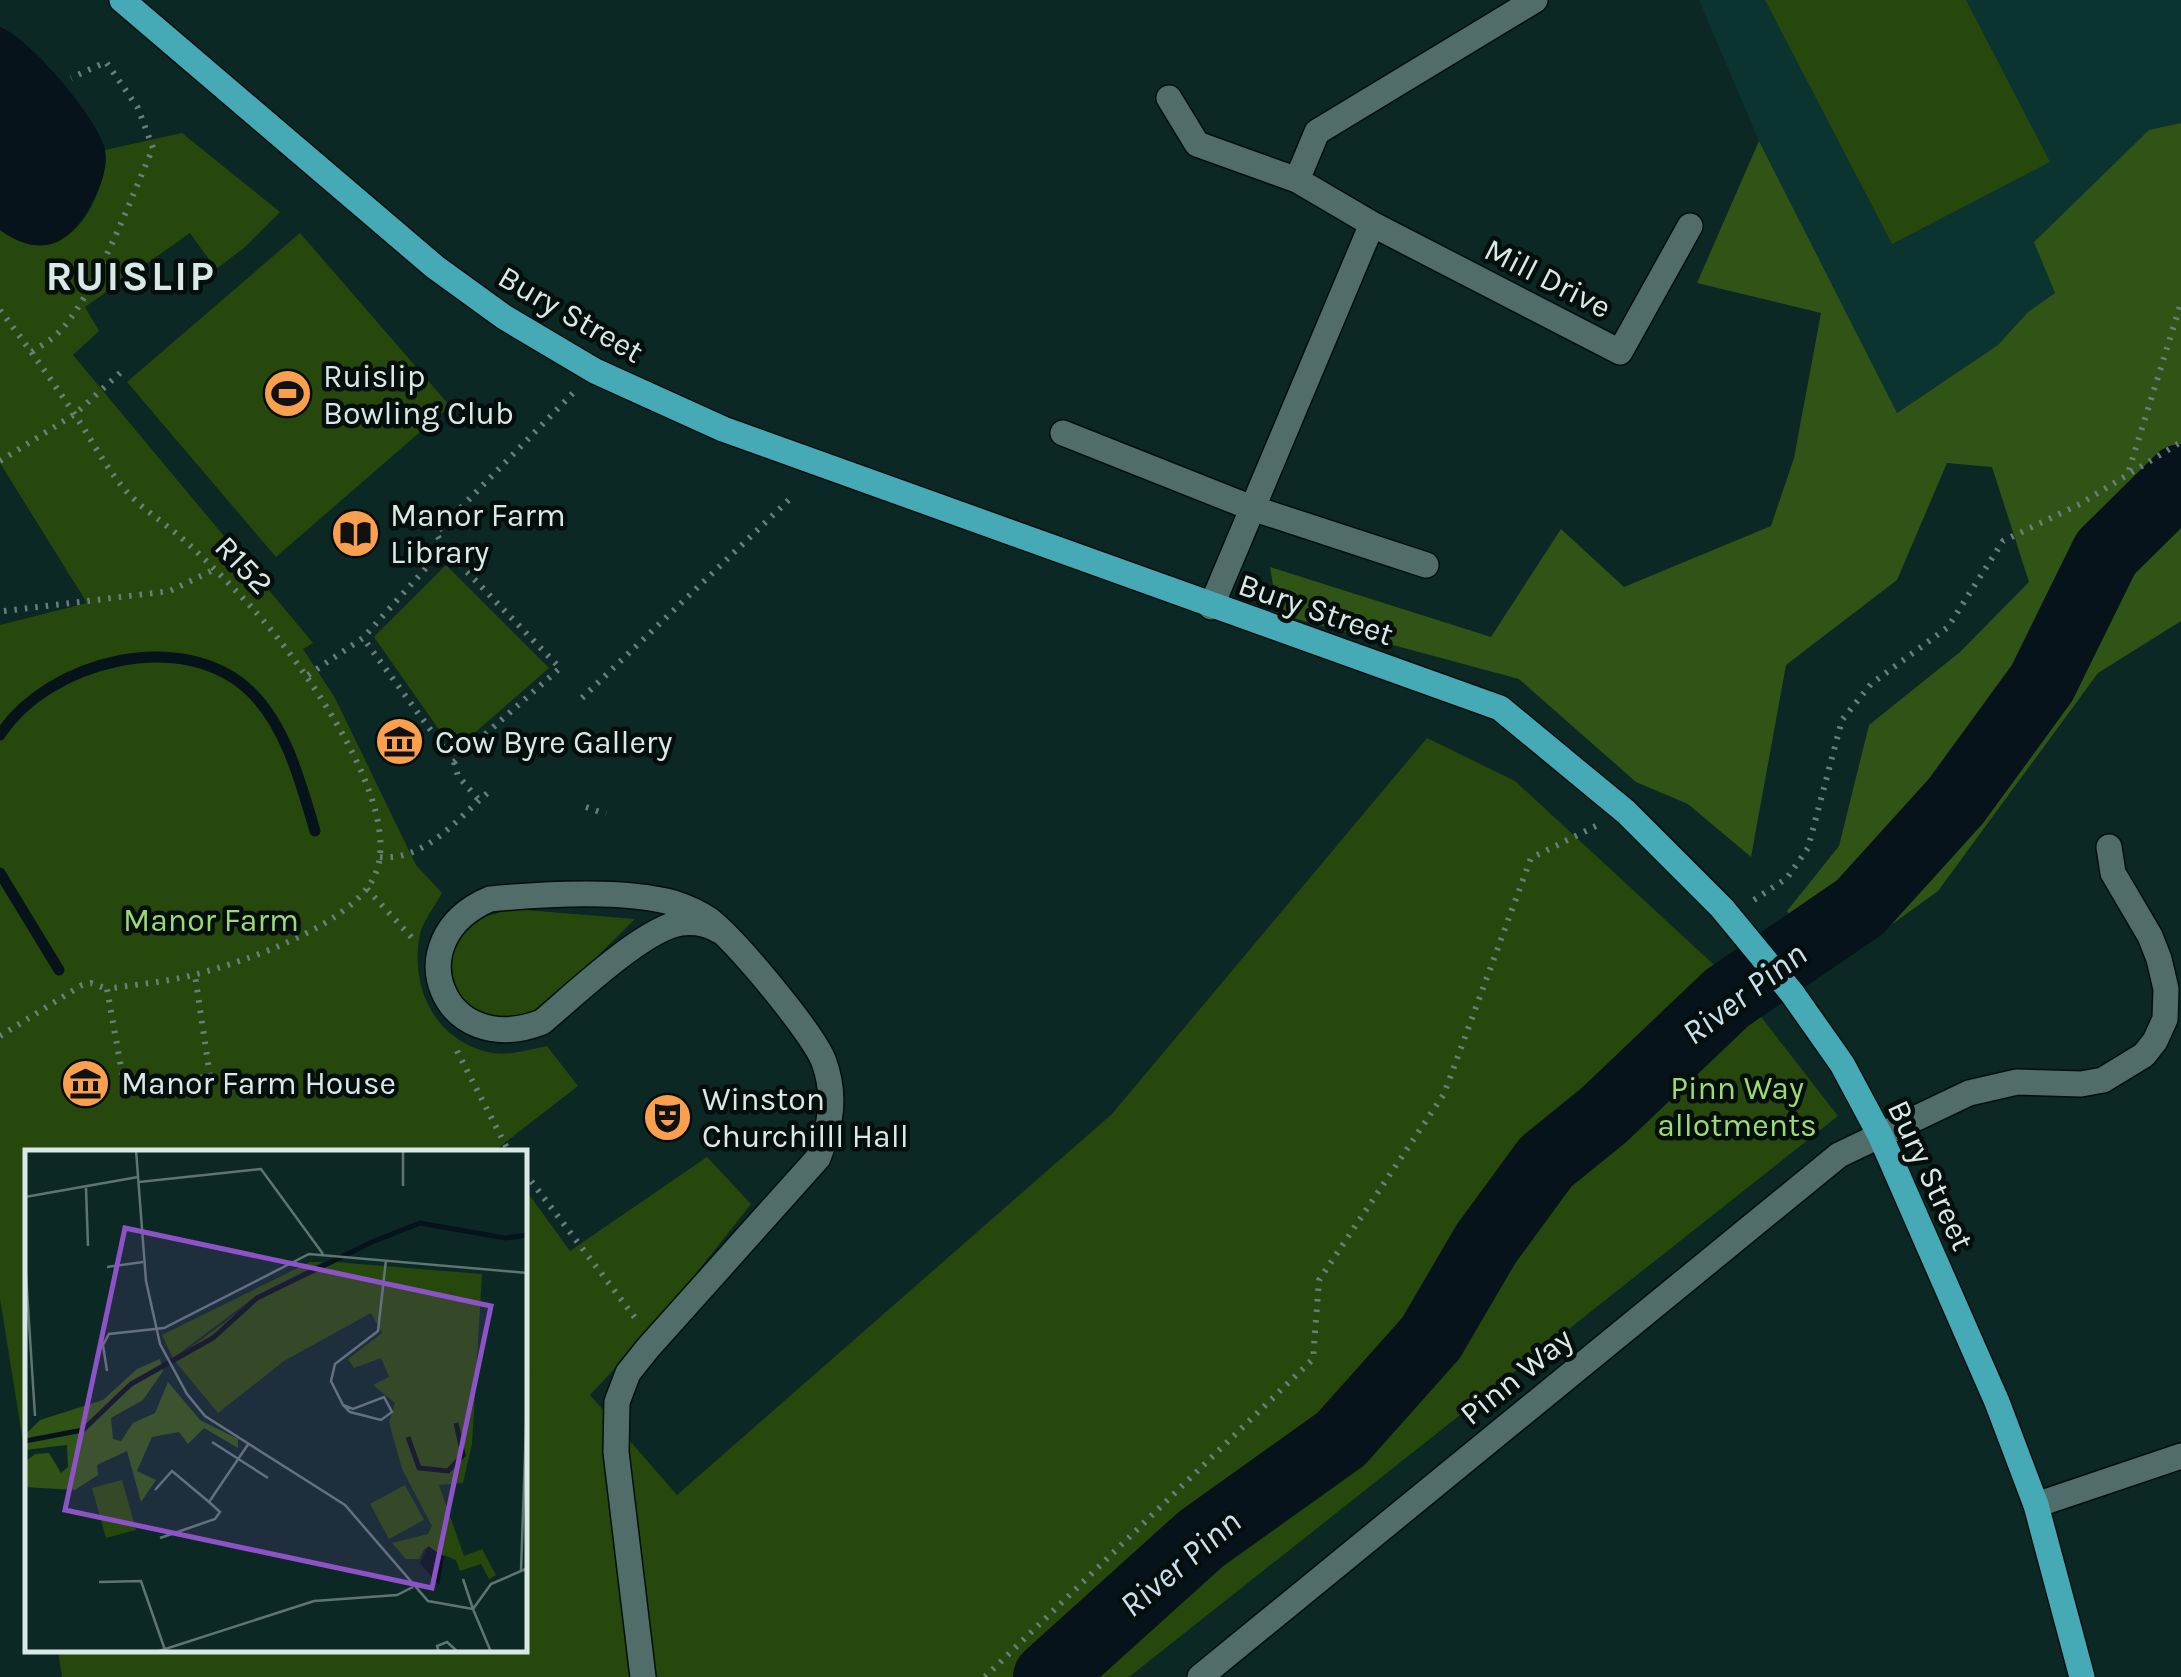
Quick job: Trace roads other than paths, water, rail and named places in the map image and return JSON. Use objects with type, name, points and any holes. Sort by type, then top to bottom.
[{"type":"main road","name":"Bury Street","points":[[122,0],[435,267],[504,317],[595,371],[723,428],[1500,708],[1626,812],[1728,917],[1792,993],[1842,1064],[1880,1134],[1998,1402],[2036,1505],[2082,1677]]},
{"type":"street","points":[[1297,180],[1317,132],[1534,0]]},
{"type":"street","name":"Mill Drive","points":[[1169,98],[1196,144],[1297,180],[1372,224],[1620,352],[1690,226]]},
{"type":"street","points":[[1211,607],[1372,224]]},
{"type":"street","points":[[1062,433],[1252,508],[1426,565]]},
{"type":"street","name":"Pinn Way","points":[[1200,1677],[1838,1155],[1990,1086],[2104,1080],[2144,1055],[2165,1020],[2166,990],[2159,959],[2113,873],[2109,846]]},
{"type":"street","points":[[643,1677],[620,1483],[617,1402],[628,1373],[648,1348],[812,1168],[830,1127],[831,1090],[824,1060],[812,1037],[726,934],[692,910],[653,899],[607,896],[490,900],[463,914],[444,939],[439,957],[440,980],[448,1000],[470,1021],[499,1032],[542,1022],[664,928],[695,922],[709,924],[726,934]]},
{"type":"street","points":[[2036,1505],[2181,1456]]},
{"type":"waterway","name":"River Pinn","points":[[1048,1677],[1201,1539],[1341,1439],[1431,1338],[1486,1244],[1546,1162],[1604,1115],[1727,998],[1860,907],[1956,801],[2042,683],[2106,553],[2181,479]]},
{"type":"waterway","points":[[0,735],[22,709],[50,688],[83,671],[118,661],[154,657],[190,660],[223,672],[264,706],[291,757],[315,831]]},
{"type":"waterway","points":[[0,873],[59,970]]},
{"type":"place","name":"Ruislip Bowling Club","points":[[288,394]]},
{"type":"place","name":"Manor Farm Library","points":[[355,533]]},
{"type":"place","name":"Cow Byre Gallery","points":[[400,742]]},
{"type":"place","name":"Manor Farm House","points":[[86,1083]]},
{"type":"place","name":"Winston Churchilll Hall","points":[[667,1117]]},
{"type":"district","name":"RUISLIP","points":[[131,275]]},
{"type":"park label","name":"Manor Farm","points":[[211,920]]},
{"type":"park label","name":"Pinn Way allotments","points":[[1737,1106]]}]
